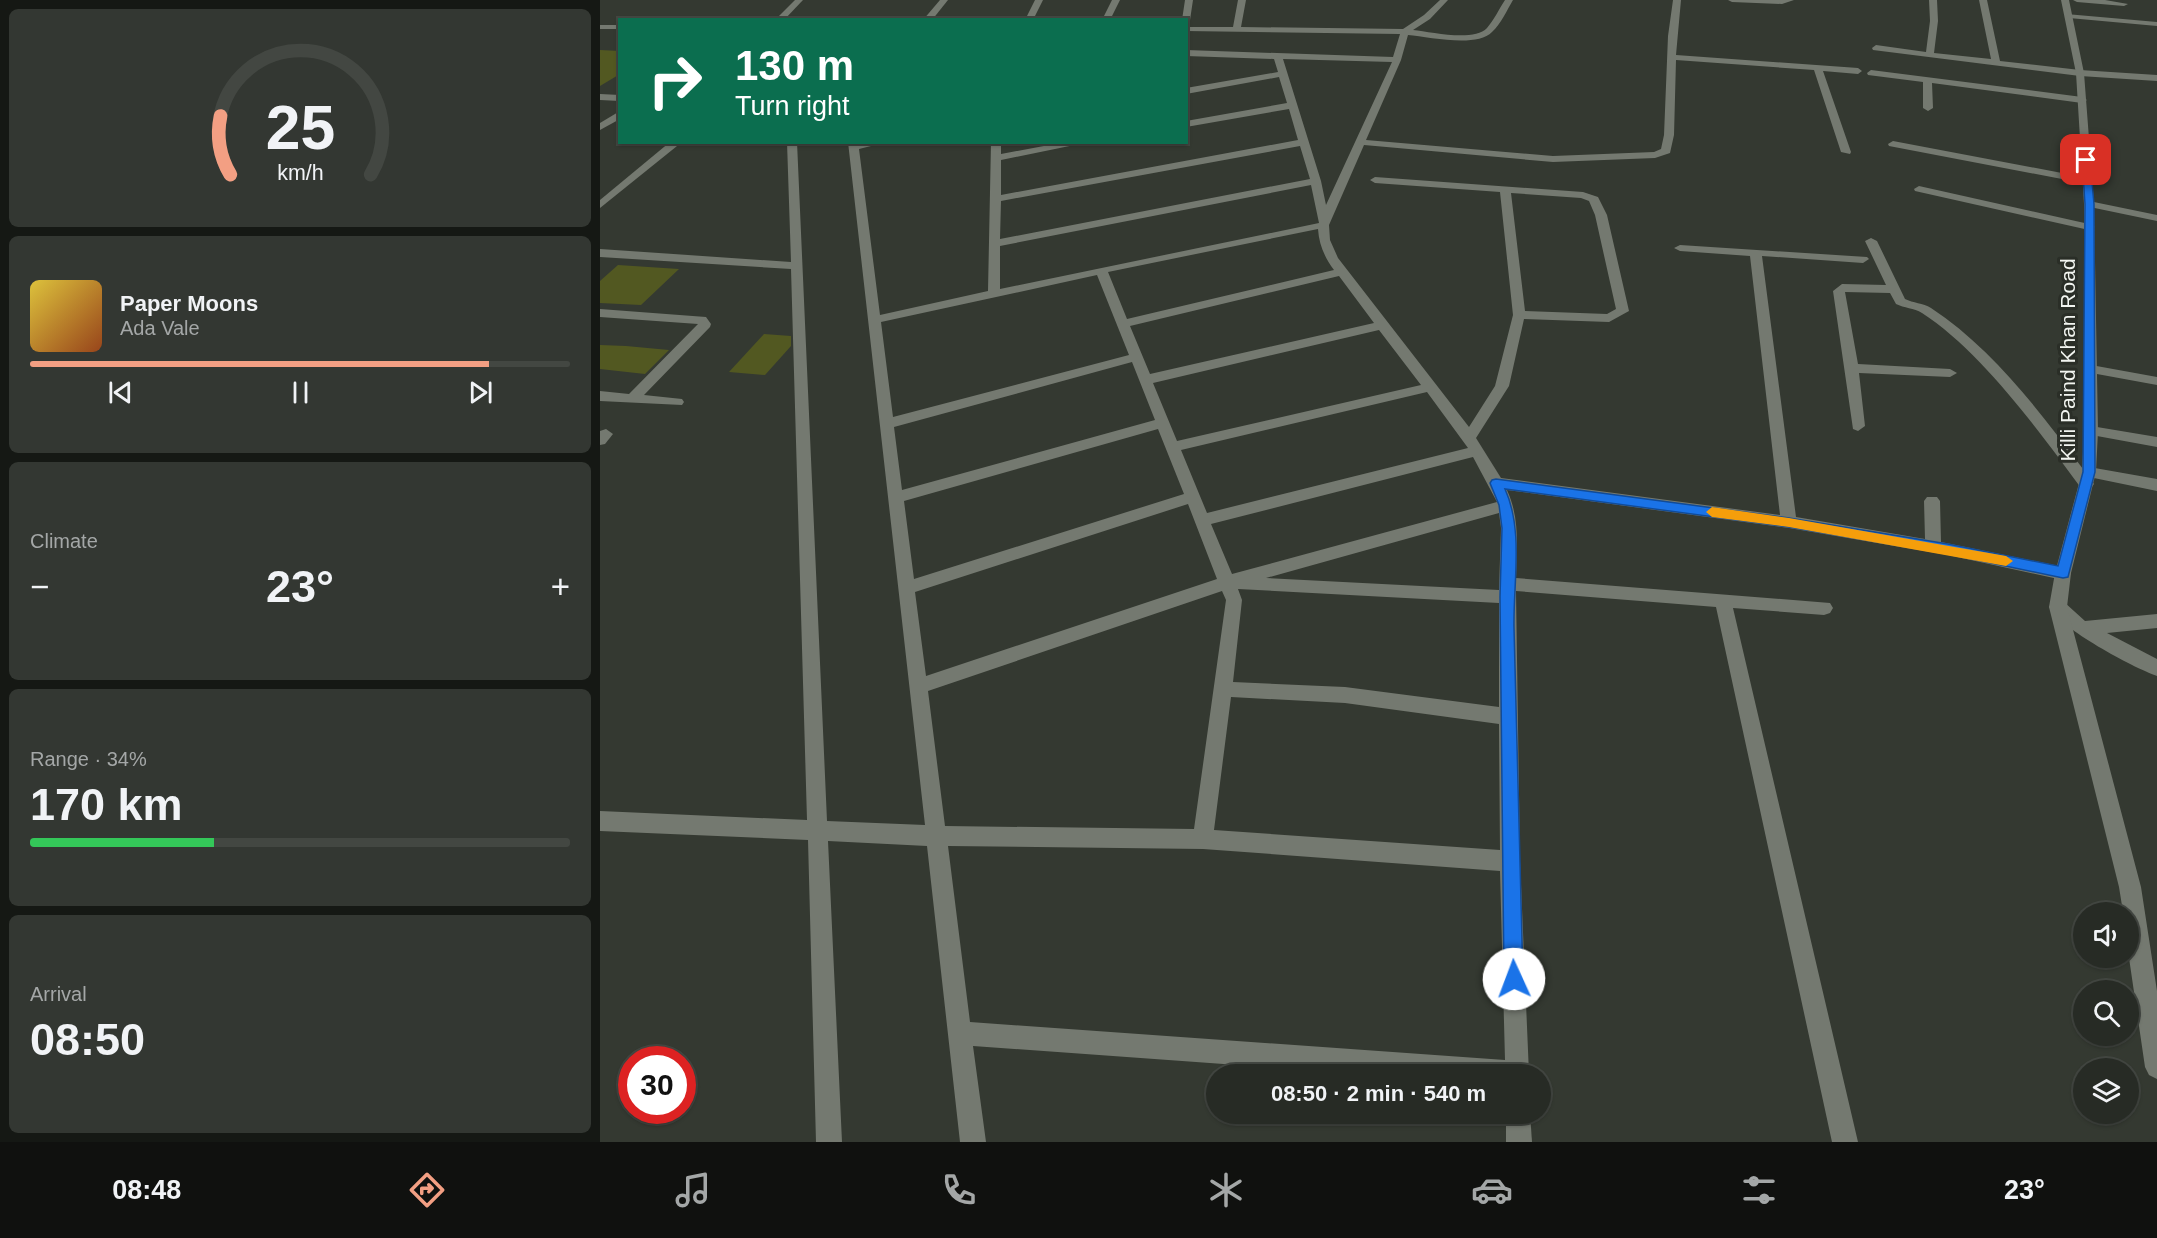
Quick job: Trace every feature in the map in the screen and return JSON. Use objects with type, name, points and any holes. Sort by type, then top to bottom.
[{"type":"street","points":[[781,18],[799,0]]},
{"type":"street","points":[[929,18],[944,0]]},
{"type":"street","points":[[1030,18],[1040,0]]},
{"type":"street","points":[[1107,18],[1116,0]]},
{"type":"street","points":[[1186,18],[1189,0]]},
{"type":"street","points":[[1237,29],[1242,0]]},
{"type":"street","points":[[1323,223],[1396,60],[1405,32],[1427,17],[1444,0]]},
{"type":"street","points":[[1188,29],[1405,32],[1466,38],[1480,36],[1489,31],[1509,0]]},
{"type":"street","points":[[1360,142],[1553,159],[1656,155],[1666,151],[1669,135],[1671,57],[1677,0]]},
{"type":"street","points":[[1732,0],[1782,2],[1790,0]]},
{"type":"street","points":[[1930,54],[1934,21],[1933,0]]},
{"type":"street","points":[[1983,0],[1996,62]]},
{"type":"street","points":[[2069,6],[2124,4]]},
{"type":"street","points":[[2069,6],[2145,14]]},
{"type":"street","points":[[2069,6],[2157,24]]},
{"type":"street","name":"Killi Paind Khan Road","points":[[2069,6],[2080,73],[2088,181],[2091,430],[2087,478],[2063,573],[2058,608],[2130,887],[2157,1067]]},
{"type":"street","points":[[600,27],[618,27]]},
{"type":"street","points":[[1876,48],[2080,73],[2157,78]]},
{"type":"street","points":[[1188,53],[1396,60]]},
{"type":"street","points":[[1277,55],[1316,181],[1324,240],[1332,259],[1473,445],[1496,483],[1506,505],[1509,528],[1507,591],[1510,861],[1517,1064]]},
{"type":"street","points":[[1671,57],[1858,71]]},
{"type":"street","points":[[1818,68],[1846,152]]},
{"type":"street","points":[[1871,73],[2082,100]]},
{"type":"street","points":[[1188,91],[1283,74]]},
{"type":"street","points":[[1927,80],[1928,108]]},
{"type":"street","points":[[600,97],[618,98]]},
{"type":"street","points":[[1188,124],[1293,105]]},
{"type":"street","points":[[600,127],[618,115]]},
{"type":"street","points":[[995,199],[1304,142]]},
{"type":"street","points":[[600,205],[675,144]]},
{"type":"street","points":[[792,144],[829,1142]]},
{"type":"street","points":[[994,294],[996,144]]},
{"type":"street","points":[[996,158],[1073,144]]},
{"type":"street","points":[[1893,144],[2088,181]]},
{"type":"street","points":[[853,145],[973,1142]]},
{"type":"street","points":[[1375,180],[1583,195],[1594,199],[1601,215],[1623,311],[1609,318],[1519,315]]},
{"type":"street","points":[[994,244],[1316,181]]},
{"type":"street","points":[[1919,189],[2090,226]]},
{"type":"street","points":[[1202,520],[1473,445],[1502,386],[1519,315],[1505,191]]},
{"type":"street","points":[[2089,204],[2157,218]]},
{"type":"street","points":[[874,320],[1323,223]]},
{"type":"street","points":[[1871,240],[1900,301],[1924,309],[1988,364],[2087,478],[2157,485]]},
{"type":"street","points":[[1680,248],[1863,259]]},
{"type":"street","points":[[600,253],[796,266]]},
{"type":"street","points":[[1756,253],[1789,522]]},
{"type":"street","points":[[1101,270],[1234,600],[1203,839]]},
{"type":"street","points":[[1123,324],[1342,272]]},
{"type":"street","points":[[1858,426],[1840,288],[1894,289]]},
{"type":"street","points":[[600,313],[702,320],[705,324],[632,399]]},
{"type":"street","points":[[1145,380],[1383,325]]},
{"type":"street","points":[[886,424],[1136,357]]},
{"type":"street","points":[[1851,368],[1950,373]]},
{"type":"street","points":[[2091,369],[2157,381]]},
{"type":"street","points":[[1172,447],[1430,387]]},
{"type":"street","points":[[600,396],[677,402]]},
{"type":"street","points":[[895,498],[1163,423]]},
{"type":"street","points":[[2091,430],[2157,442]]},
{"type":"street","points":[[1496,483],[1789,522],[1933,546],[2063,573]]},
{"type":"street","points":[[906,588],[1192,497]]},
{"type":"street","points":[[1932,501],[1933,546]]},
{"type":"street","points":[[918,687],[1227,582],[1506,505]]},
{"type":"street","points":[[1227,582],[1723,600],[1824,608]]},
{"type":"street","points":[[1723,600],[1845,1142]]},
{"type":"street","points":[[2058,608],[2082,628],[2157,668]]},
{"type":"street","points":[[2082,628],[2157,621]]},
{"type":"street","points":[[1222,689],[1345,695],[1509,717]]},
{"type":"street","points":[[600,821],[936,836],[1203,839],[1510,861]]},
{"type":"street","points":[[959,1033],[1381,1064]]},
{"type":"street","points":[[1518,1124],[1519,1142]]},
{"type":"building","points":[[600,50],[618,51],[618,75],[600,86]]},
{"type":"building","points":[[618,265],[679,269],[641,305],[600,303],[600,281]]},
{"type":"building","points":[[764,334],[791,336],[791,346],[765,375],[729,372]]},
{"type":"building","points":[[600,345],[669,350],[645,374],[600,369]]},
{"type":"slow traffic","points":[[1712,512],[1789,522],[2006,561]]},
{"type":"route","points":[[1514,979],[1510,861],[1507,597],[1509,528],[1506,505],[1496,483],[1789,522],[1948,549],[2063,573],[2089,472],[2091,430],[2089,204],[2086,160]]}]
